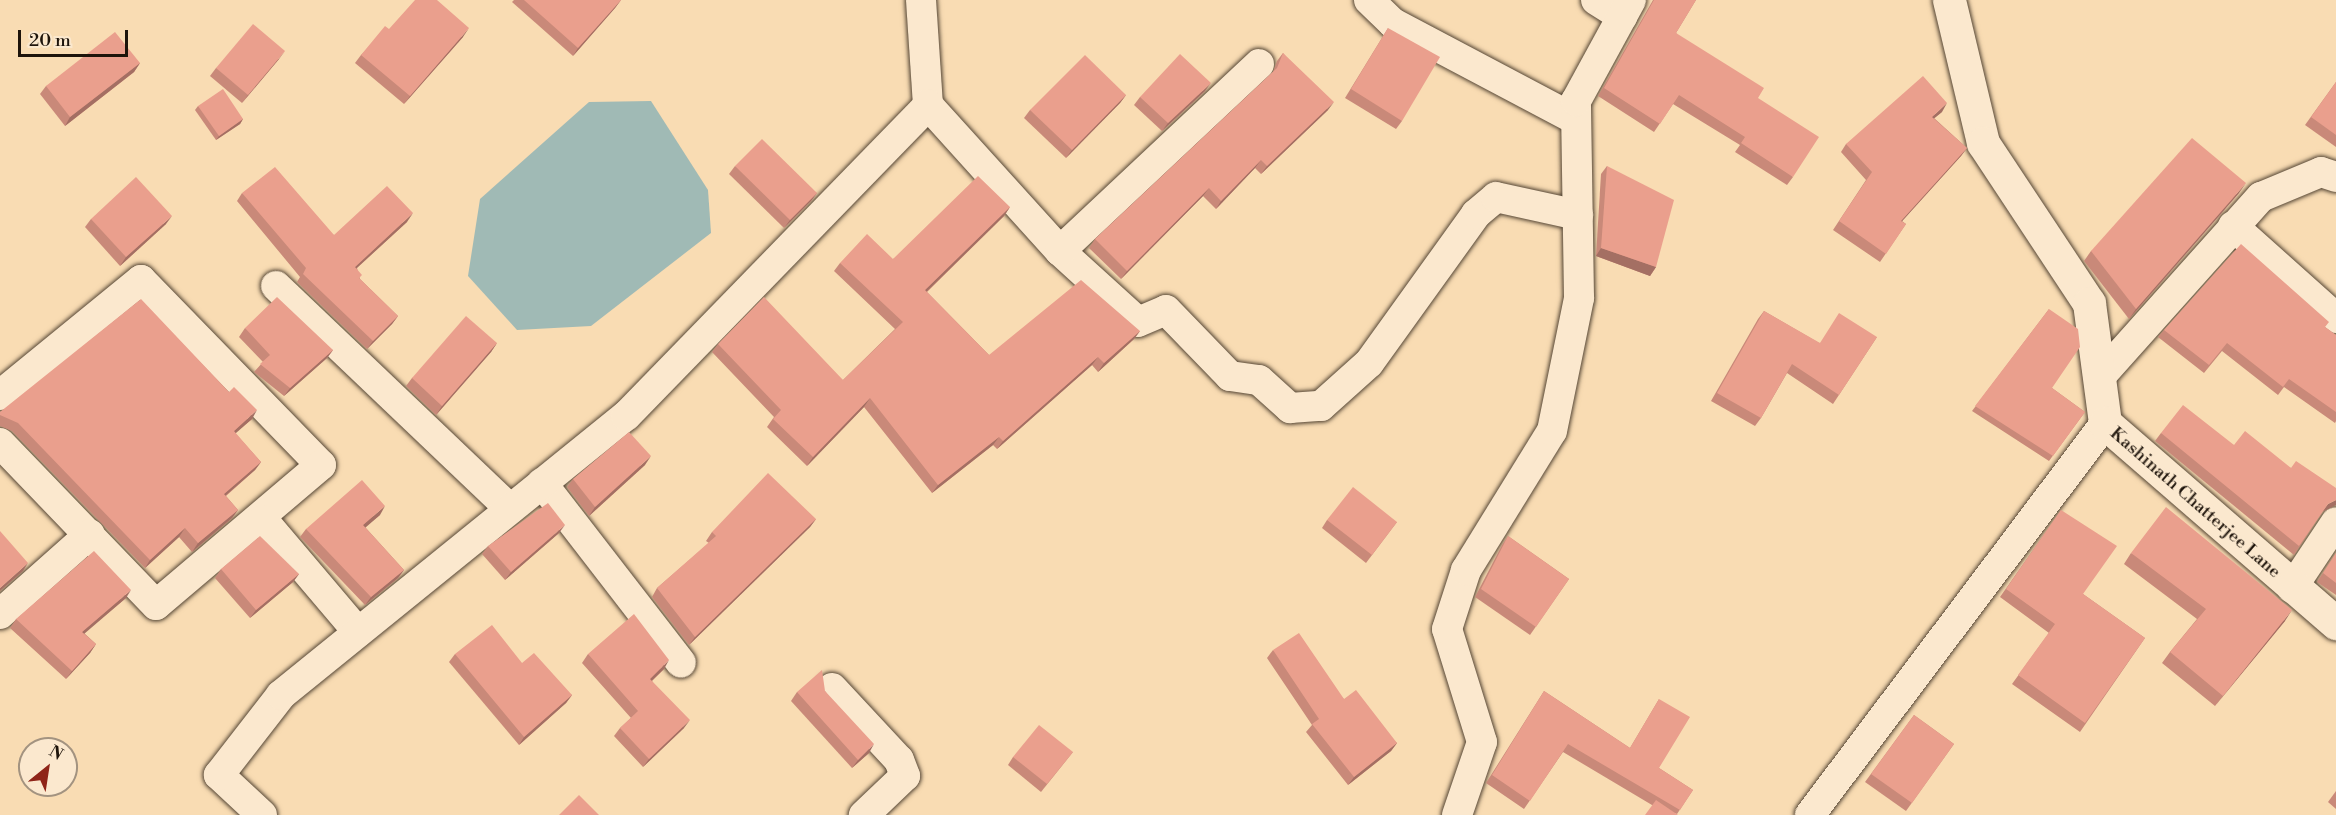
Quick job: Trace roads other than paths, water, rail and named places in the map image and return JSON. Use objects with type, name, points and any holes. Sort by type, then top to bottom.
[{"type":"street","points":[[921,0],[928,105],[1060,251],[1138,322],[1166,310],[1230,376],[1259,380],[1290,408],[1321,406],[1369,363],[1476,214],[1496,197],[1578,215]]},
{"type":"street","points":[[1369,0],[1393,23],[1576,120]]},
{"type":"street","points":[[1464,813],[1482,742],[1447,629],[1466,570],[1552,432],[1579,297],[1575,101],[1626,8],[1596,0]]},
{"type":"street","name":"Kashinath Chatterjee Lane","points":[[1949,0],[1983,143],[2089,303],[2105,423],[2292,588],[2336,623]]},
{"type":"street","points":[[1060,251],[1259,64]]},
{"type":"street","points":[[262,815],[219,776],[281,695],[626,417],[786,257],[928,105]]},
{"type":"street","points":[[2099,378],[2261,197],[2321,172],[2336,177]]},
{"type":"street","points":[[2233,226],[2336,318]]},
{"type":"street","points":[[0,395],[141,280],[321,465],[262,520],[156,605],[0,443]]},
{"type":"street","points":[[276,286],[510,509]]},
{"type":"street","points":[[1810,815],[2105,423]]},
{"type":"street","points":[[542,483],[681,663]]},
{"type":"street","points":[[262,520],[358,632]]},
{"type":"street","points":[[2292,588],[2336,522]]},
{"type":"street","points":[[0,614],[90,534]]},
{"type":"street","points":[[832,688],[899,760],[905,776],[864,815]]},
{"type":"water","points":[[651,101],[708,190],[711,233],[591,326],[517,330],[468,276],[480,199],[589,102]]}]
